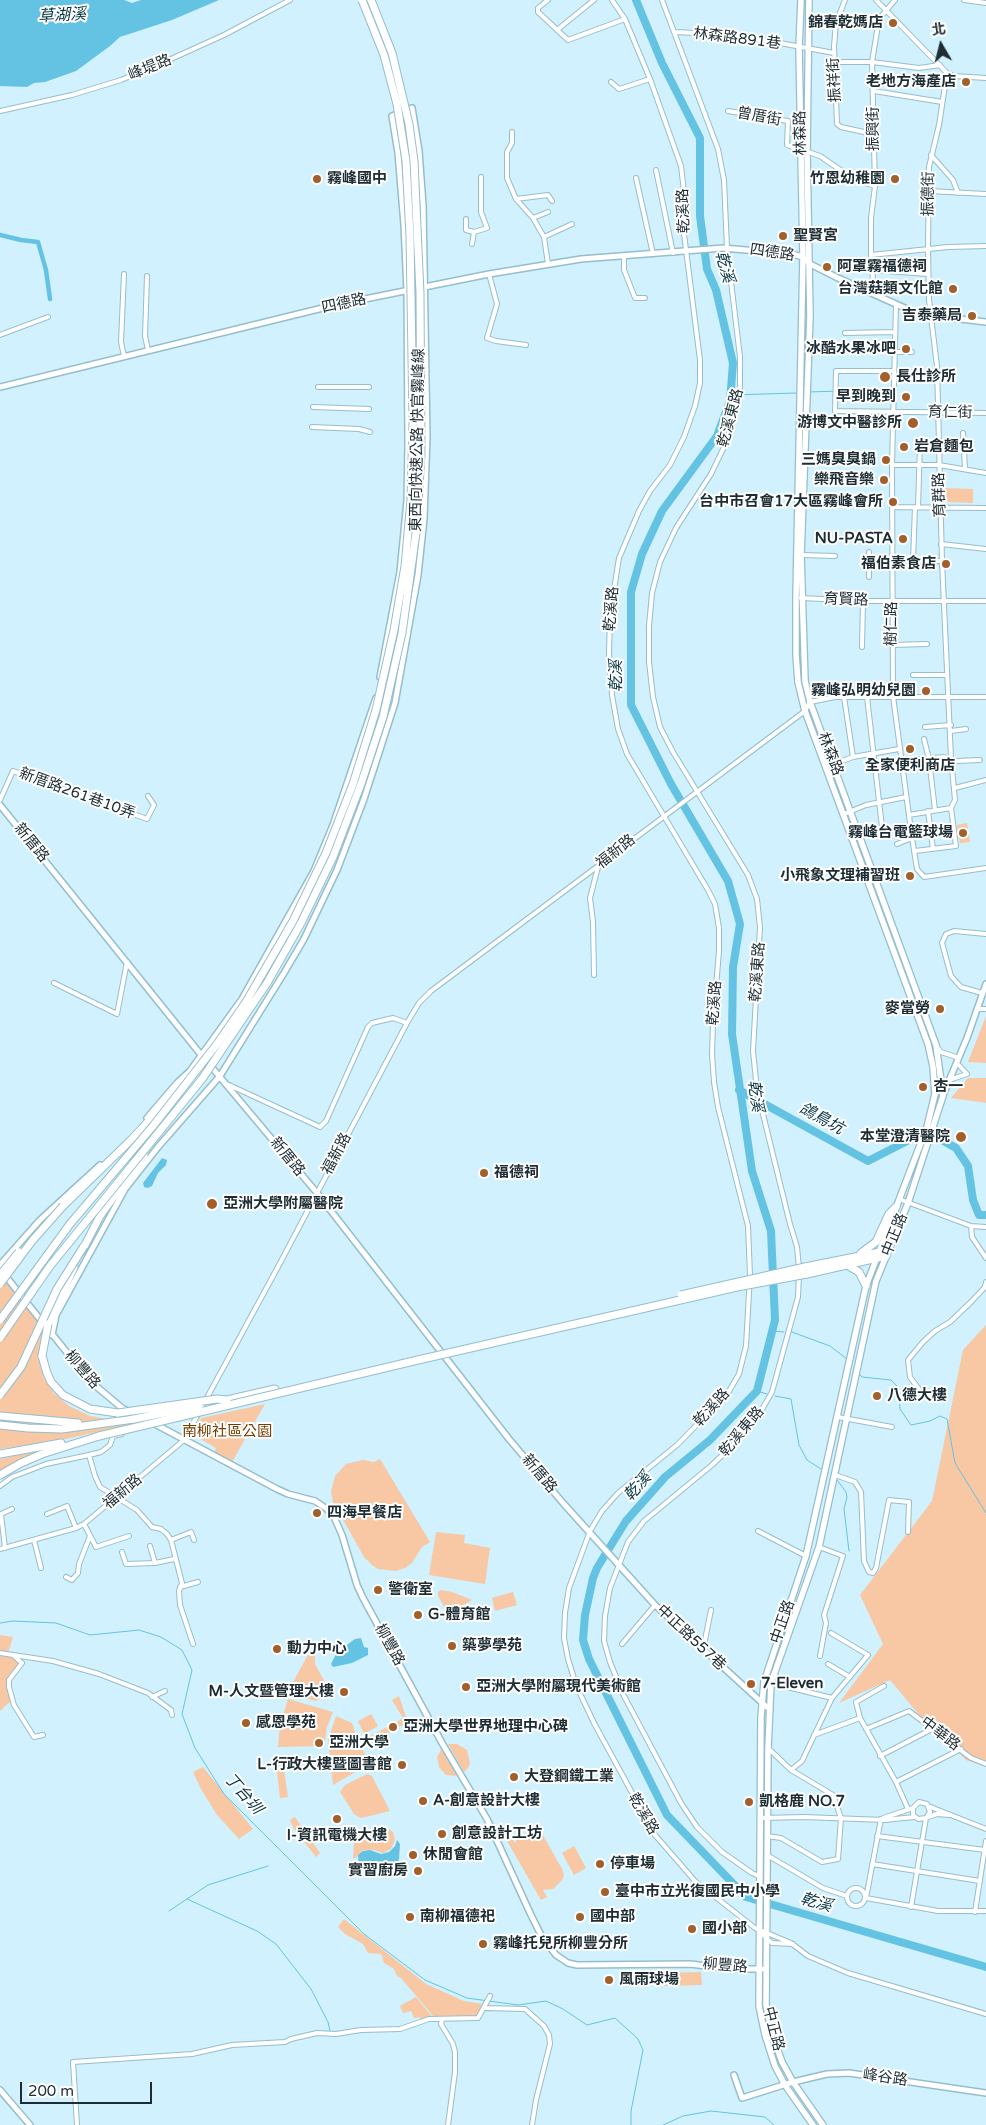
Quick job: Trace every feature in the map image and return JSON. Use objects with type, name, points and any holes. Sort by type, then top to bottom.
[{"type":"highway","name":"東西向快速公路 快官霧峰線","points":[[193,1075],[233,1022],[260,979],[293,921],[326,854],[353,784],[376,710],[394,630],[405,566],[411,500],[413,430],[410,236],[406,161],[392,79],[377,35],[362,0]]},
{"type":"highway","name":"東西向快速公路 快官霧峰線","points":[[202,1080],[267,983],[301,923],[333,857],[361,784],[383,717],[408,600],[417,525],[421,455],[420,293],[414,160],[398,72],[384,30],[371,0]]},
{"type":"highway","points":[[0,1275],[43,1224],[159,1112],[183,1082],[193,1075]]},
{"type":"highway","points":[[0,1320],[64,1232],[154,1126],[193,1075]]},
{"type":"highway","points":[[0,1395],[21,1367],[57,1289],[114,1197],[202,1080]]},
{"type":"highway","points":[[0,1338],[50,1266],[202,1080]]},
{"type":"highway","points":[[0,1284],[62,1206]]},
{"type":"highway","points":[[857,1256],[876,1242],[889,1214],[896,1208]]},
{"type":"highway","points":[[84,1246],[45,1334],[42,1356],[47,1374],[56,1388],[81,1406],[118,1412],[217,1398],[227,1400]]},
{"type":"highway","points":[[0,1455],[99,1436],[418,1360],[737,1288],[857,1256],[881,1256]]},
{"type":"highway","points":[[0,1424],[45,1429],[134,1419],[227,1400],[806,1270],[881,1256]]},
{"type":"highway","points":[[846,1264],[860,1272],[866,1286]]},
{"type":"highway","points":[[0,1416],[26,1420],[96,1424]]},
{"type":"highway","points":[[0,1475],[20,1463],[42,1454],[99,1436]]},
{"type":"main road","name":"林森路","points":[[802,0],[799,47],[801,122],[810,264],[808,397],[801,555],[804,598],[803,667],[810,702],[936,1045],[943,1096]]},
{"type":"main road","name":"林森路","points":[[809,0],[804,150],[796,597],[798,682],[805,711],[928,1044],[933,1067],[934,1094]]},
{"type":"main road","points":[[929,1130],[934,1094]]},
{"type":"main road","points":[[925,1143],[943,1096]]},
{"type":"main road","name":"中正路","points":[[823,2125],[793,2082],[782,2062],[772,2034],[766,2005],[768,1748],[771,1683],[819,1547],[881,1256],[899,1199],[925,1143]]},
{"type":"main road","name":"中正路","points":[[813,2125],[785,2085],[775,2066],[765,2035],[759,2006],[759,1877],[764,1682],[806,1556],[866,1286],[908,1203],[925,1143]]},
{"type":"main road","points":[[812,1532],[822,1533]]},
{"type":"street","name":"峰堤路","points":[[0,111],[72,95],[121,80],[215,39],[290,0]]},
{"type":"street","points":[[548,0],[539,7],[538,11],[569,40],[626,19]]},
{"type":"street","points":[[557,30],[594,0]]},
{"type":"street","name":"乾溪路","points":[[612,0],[626,19],[681,166],[686,251],[698,338],[700,383],[695,406],[677,451],[670,466],[638,511],[619,558],[610,615],[609,654],[618,729],[627,754],[715,904],[720,928],[712,1054],[718,1107],[748,1226],[750,1275],[746,1346],[739,1374],[728,1393],[677,1445],[618,1493],[602,1510],[591,1532],[569,1588],[565,1612],[565,1645],[576,1685],[654,1835],[695,1881],[759,1930],[766,1940],[772,1943],[793,1944]]},
{"type":"street","name":"乾溪東路","points":[[662,0],[718,149],[724,180],[725,248],[740,356],[740,387],[728,441],[711,474],[676,528],[660,562],[652,594],[649,626],[649,662],[653,697],[660,727],[695,792],[748,875],[757,899],[760,928],[753,1051],[757,1090],[760,1109],[800,1263],[798,1297],[772,1392],[757,1418],[735,1443],[644,1521],[628,1542],[618,1563],[610,1588],[605,1616],[604,1641],[610,1662],[624,1696],[681,1802],[697,1827],[722,1852],[759,1877]]},
{"type":"street","name":"振祥街","points":[[845,0],[836,23],[834,53],[837,124],[841,127],[873,134]]},
{"type":"street","points":[[876,0],[946,73],[954,76],[986,78]]},
{"type":"street","name":"振興街","points":[[874,294],[871,218],[876,186],[872,62],[879,19],[895,0]]},
{"type":"street","points":[[964,0],[986,3]]},
{"type":"street","name":"林森路891巷","points":[[675,32],[724,35],[834,53]]},
{"type":"street","points":[[835,62],[872,62],[919,68],[940,65]]},
{"type":"street","name":"振德街","points":[[932,316],[928,274],[931,155],[939,125],[946,73]]},
{"type":"street","points":[[611,82],[620,89],[650,79]]},
{"type":"street","points":[[874,92],[942,102]]},
{"type":"street","points":[[0,1267],[40,1220],[131,1137],[177,1083],[190,1071],[242,999],[314,871],[333,825],[377,695],[400,572],[406,501],[407,291],[398,152],[392,116],[412,108],[422,184],[427,437],[424,519],[418,575],[395,702],[364,799],[337,870],[284,973],[220,1076],[125,1188],[56,1315],[52,1335]]},
{"type":"street","name":"曾厝街","points":[[728,111],[788,121],[787,145],[820,156],[855,180],[876,186]]},
{"type":"street","points":[[788,121],[801,122]]},
{"type":"street","points":[[512,132],[512,143],[507,152],[507,178],[516,199],[533,218],[544,237],[548,264]]},
{"type":"street","points":[[931,155],[953,180],[958,194]]},
{"type":"street","points":[[656,170],[673,253]]},
{"type":"street","points":[[466,219],[466,230],[474,232],[487,228],[481,212],[481,177]]},
{"type":"street","points":[[636,178],[653,254]]},
{"type":"street","points":[[930,191],[986,194]]},
{"type":"street","points":[[516,199],[548,195],[552,201]]},
{"type":"street","points":[[533,218],[548,212]]},
{"type":"street","points":[[544,237],[572,224]]},
{"type":"street","points":[[472,244],[474,232]]},
{"type":"street","points":[[871,255],[928,249],[986,246]]},
{"type":"street","name":"四德路","points":[[0,387],[335,305],[490,274],[581,259],[692,250],[725,248],[777,251],[803,257],[810,264],[918,314],[986,322]]},
{"type":"street","points":[[624,256],[624,270],[635,298],[644,298]]},
{"type":"street","points":[[873,270],[928,274]]},
{"type":"street","points":[[124,274],[121,342],[124,356]]},
{"type":"street","points":[[490,274],[497,304],[487,338],[526,345]]},
{"type":"street","points":[[147,276],[145,336],[148,350]]},
{"type":"street","name":"樹仁路","points":[[896,304],[892,465],[893,696],[900,761],[912,838],[917,869],[924,877],[986,868]]},
{"type":"street","name":"育群路","points":[[932,316],[937,366],[941,544],[948,697],[951,725],[951,758],[955,788],[955,800],[951,808],[956,846],[933,849]]},
{"type":"street","points":[[0,335],[48,318]]},
{"type":"street","points":[[845,333],[895,332]]},
{"type":"street","points":[[895,352],[912,352]]},
{"type":"street","name":"育仁街","points":[[894,371],[836,371],[835,411],[986,413]]},
{"type":"street","points":[[318,387],[369,387]]},
{"type":"street","points":[[313,407],[369,409]]},
{"type":"street","points":[[312,427],[339,427],[370,432]]},
{"type":"street","points":[[963,433],[965,469]]},
{"type":"street","points":[[913,561],[920,444]]},
{"type":"street","points":[[892,465],[939,465],[986,473]]},
{"type":"street","points":[[892,507],[986,508]]},
{"type":"street","points":[[941,544],[986,549]]},
{"type":"street","points":[[869,552],[869,577]]},
{"type":"street","points":[[801,555],[836,556]]},
{"type":"street","points":[[893,561],[942,561]]},
{"type":"street","name":"育賢路","points":[[796,597],[863,601],[944,599],[986,601]]},
{"type":"street","points":[[862,647],[863,601]]},
{"type":"street","points":[[892,645],[927,644]]},
{"type":"street","points":[[913,675],[947,674]]},
{"type":"street","points":[[695,792],[805,711],[810,702],[844,697],[986,698]]},
{"type":"street","points":[[844,697],[853,757]]},
{"type":"street","points":[[867,697],[872,754],[882,827]]},
{"type":"street","points":[[925,727],[951,725]]},
{"type":"street","points":[[951,730],[966,729]]},
{"type":"street","points":[[924,739],[929,758],[935,810]]},
{"type":"street","points":[[834,764],[853,757],[899,749]]},
{"type":"street","points":[[900,761],[929,758],[951,758],[957,761],[980,760]]},
{"type":"street","name":"新厝路261巷10弄","points":[[0,800],[13,770],[147,819],[154,805],[148,796]]},
{"type":"street","points":[[955,788],[986,780]]},
{"type":"street","name":"福新路","points":[[2,1548],[76,1528],[84,1524],[184,1440],[419,1003],[442,981],[598,867],[695,792]]},
{"type":"street","points":[[844,814],[878,802],[906,797]]},
{"type":"street","name":"新厝路","points":[[0,805],[201,1055],[229,1085],[316,1193],[510,1439],[563,1503],[618,1563]]},
{"type":"street","points":[[909,815],[951,808]]},
{"type":"street","points":[[915,851],[933,849],[928,812]]},
{"type":"street","points":[[897,844],[912,838]]},
{"type":"street","points":[[594,975],[593,922],[590,898],[598,867]]},
{"type":"street","points":[[982,993],[961,987],[951,976],[942,943],[946,934],[954,931],[986,934]]},
{"type":"street","points":[[54,983],[117,1014],[127,962]]},
{"type":"street","points":[[934,1094],[943,1096],[986,984]]},
{"type":"street","points":[[976,1009],[986,1009]]},
{"type":"street","points":[[229,1085],[320,1127],[326,1121],[368,1027],[372,1023],[393,1018],[408,1023]]},
{"type":"street","points":[[936,1045],[941,1052],[958,1061],[967,1074],[948,1080]]},
{"type":"street","points":[[899,1199],[970,1226],[986,1227]]},
{"type":"street","points":[[970,1226],[972,1237],[986,1258]]},
{"type":"street","name":"柳豐路","points":[[0,1267],[91,1382],[122,1408],[156,1424],[277,1489],[315,1501],[334,1517],[363,1598],[442,1743],[487,1819],[542,1937],[556,1955],[568,1963],[577,1965],[690,1964],[732,1969],[765,1969]]},
{"type":"street","points":[[924,1396],[910,1377],[908,1360],[934,1331],[950,1322],[971,1302],[985,1287],[986,1282]]},
{"type":"street","points":[[838,1417],[892,1428]]},
{"type":"street","points":[[0,1486],[12,1478],[46,1464],[101,1452],[110,1445],[114,1436],[156,1424]]},
{"type":"street","points":[[89,1455],[100,1487],[137,1510],[152,1527],[161,1529],[171,1540],[174,1559],[182,1583],[179,1590],[180,1605],[192,1644]]},
{"type":"street","points":[[835,1475],[856,1482],[861,1492],[864,1561],[869,1572],[872,1573],[876,1568],[889,1500],[909,1502],[908,1532]]},
{"type":"street","points":[[47,1514],[67,1506],[76,1528]]},
{"type":"street","points":[[2,1548],[1,1514],[12,1509]]},
{"type":"street","points":[[84,1524],[96,1547],[129,1536]]},
{"type":"street","points":[[758,1531],[806,1556]]},
{"type":"street","points":[[171,1540],[191,1532],[194,1540]]},
{"type":"street","points":[[66,1577],[72,1580],[78,1574],[79,1564],[90,1536]]},
{"type":"street","points":[[34,1540],[41,1568]]},
{"type":"street","points":[[150,1546],[155,1563]]},
{"type":"street","points":[[819,1547],[843,1556],[824,1615],[826,1624],[820,1656]]},
{"type":"street","points":[[122,1552],[126,1564],[155,1563],[174,1559]]},
{"type":"street","name":"中正路557巷","points":[[618,1563],[654,1605],[770,1710]]},
{"type":"street","points":[[180,1587],[198,1582]]},
{"type":"street","points":[[622,1644],[654,1605]]},
{"type":"street","points":[[703,1650],[712,1610]]},
{"type":"street","points":[[791,1770],[802,1761],[832,1698],[868,1655],[831,1633]]},
{"type":"street","points":[[0,1653],[75,1666],[148,1693],[171,1710],[172,1715]]},
{"type":"street","points":[[13,1655],[22,1664],[9,1680],[14,1705],[34,1736],[43,1734]]},
{"type":"street","points":[[828,1664],[850,1677]]},
{"type":"street","points":[[764,1682],[832,1698]]},
{"type":"street","points":[[884,1686],[856,1702],[860,1718],[914,1817]]},
{"type":"street","points":[[152,1697],[165,1691]]},
{"type":"street","name":"中華路","points":[[866,1729],[909,1711],[934,1728],[971,1758],[986,1764]]},
{"type":"street","points":[[814,1735],[860,1718]]},
{"type":"street","points":[[880,1756],[934,1728]]},
{"type":"street","points":[[767,1836],[780,1838],[822,1862],[838,1859],[841,1818],[833,1795],[791,1770],[768,1748]]},
{"type":"street","points":[[896,1782],[961,1750]]},
{"type":"street","points":[[881,1819],[910,1809],[921,1802],[986,1829]]},
{"type":"street","points":[[911,1907],[921,1841],[930,1812],[928,1806]]},
{"type":"street","points":[[761,1818],[881,1819],[914,1817],[921,1820],[940,1814],[958,1817]]},
{"type":"street","points":[[866,1898],[865,1892],[858,1887],[849,1890],[847,1896],[848,1902],[853,1906],[860,1906],[866,1898],[881,1819]]},
{"type":"street","points":[[877,1836],[984,1850]]},
{"type":"street","points":[[975,1912],[980,1881],[984,1870],[986,1842]]},
{"type":"street","points":[[760,1856],[767,1855],[823,1888],[847,1896]]},
{"type":"street","points":[[872,1864],[980,1881]]},
{"type":"street","points":[[866,1898],[938,1911],[986,1911]]},
{"type":"street","name":"乾溪路","points":[[759,1930],[793,1944],[808,1956],[848,1973],[986,2014]]},
{"type":"street","points":[[77,2125],[73,2062],[192,2054],[232,2046],[285,2042],[317,2033],[336,2034],[361,2030],[400,2029],[422,2020],[478,2018],[490,1996]]},
{"type":"street","points":[[485,2007],[525,2009],[544,2026],[549,2035],[550,2044],[536,2100],[532,2125]]},
{"type":"street","points":[[442,2019],[442,2024],[454,2044],[455,2052],[455,2072],[448,2125]]},
{"type":"street","name":"峰谷路","points":[[734,2075],[742,2098],[793,2082],[827,2074],[849,2073],[986,2092]]},
{"type":"street","points":[[0,2090],[30,2125]]},
{"type":"green space","points":[[944,488],[973,489],[973,503],[948,502],[945,499]]},
{"type":"green space","name":"霧峰台電籃球場","points":[[967,823],[970,842],[960,843],[957,825]]},
{"type":"green space","points":[[986,1016],[986,1063],[968,1062]]},
{"type":"green space","points":[[968,1078],[986,1078],[986,1103],[951,1098]]},
{"type":"green space","points":[[2,1276],[44,1328],[39,1358],[44,1378],[54,1393],[69,1406],[90,1416],[107,1419],[132,1415],[147,1425],[112,1435],[110,1429],[57,1441],[0,1449],[0,1400],[7,1391],[2,1387],[0,1389],[0,1279]]},
{"type":"green space","points":[[986,1325],[986,1767],[966,1760],[920,1716],[890,1680],[839,1703],[883,1644],[860,1595],[932,1501],[963,1350]]},
{"type":"green space","name":"南柳社區公園","points":[[265,1404],[232,1462],[214,1453],[216,1448],[192,1434],[201,1418]]},
{"type":"green space","points":[[42,1450],[0,1473],[0,1459]]},
{"type":"green space","points":[[380,1459],[430,1542],[422,1547],[412,1563],[396,1571],[378,1569],[364,1557],[333,1502],[331,1492],[335,1476],[346,1464],[363,1460],[374,1462]]},
{"type":"green space","points":[[436,1532],[465,1535],[464,1543],[490,1548],[485,1584],[429,1575]]},
{"type":"green space","points":[[441,1590],[472,1600],[448,1614],[438,1596],[438,1592]]},
{"type":"green space","points":[[513,1592],[517,1605],[495,1611],[492,1598]]},
{"type":"green space","points":[[0,1635],[13,1637],[8,1653],[0,1651]]},
{"type":"green space","points":[[315,1646],[318,1649],[315,1654],[315,1664],[328,1688],[334,1691],[316,1701],[287,1693],[309,1653]]},
{"type":"green space","points":[[0,1655],[12,1656],[18,1660],[19,1665],[6,1681],[11,1701],[0,1711]]},
{"type":"green space","points":[[399,1696],[407,1720],[405,1724],[399,1727],[397,1722],[403,1718],[392,1700]]},
{"type":"green space","points":[[288,1699],[333,1712],[327,1727],[324,1746],[278,1747],[280,1725]]},
{"type":"green space","points":[[371,1714],[378,1726],[364,1734],[358,1721]]},
{"type":"green space","points":[[336,1716],[352,1723],[358,1741],[367,1758],[364,1767],[333,1785],[328,1740]]},
{"type":"green space","points":[[387,1727],[390,1733],[371,1743],[371,1750],[365,1739]]},
{"type":"green space","points":[[448,1744],[457,1744],[467,1750],[470,1763],[464,1772]]},
{"type":"green space","points":[[442,1748],[457,1776],[446,1775],[439,1767],[437,1757]]},
{"type":"green space","points":[[291,1761],[292,1769],[284,1770],[288,1797],[280,1798],[276,1763]]},
{"type":"green space","points":[[203,1767],[253,1829],[239,1839],[217,1815],[201,1789],[193,1772]]},
{"type":"green space","points":[[367,1774],[372,1776],[390,1811],[361,1818],[354,1814],[340,1792],[345,1785]]},
{"type":"green space","points":[[295,1817],[320,1853],[316,1857],[294,1829],[290,1820]]},
{"type":"green space","points":[[381,1826],[393,1832],[395,1840],[391,1849],[383,1853],[374,1850],[363,1850],[356,1858],[353,1858],[354,1843],[358,1836]]},
{"type":"green space","points":[[507,1831],[515,1843],[518,1838],[528,1832],[540,1832],[543,1835],[564,1875],[562,1880],[553,1889],[543,1890],[547,1897],[541,1900],[503,1834]]},
{"type":"green space","points":[[574,1846],[586,1868],[574,1875],[562,1853]]},
{"type":"green space","points":[[344,1919],[426,1984],[464,2001],[482,2004],[479,2012],[476,2016],[435,2018],[401,1978],[397,1976],[394,1969],[384,1963],[381,1954],[368,1953],[363,1944],[345,1934],[338,1927]]},
{"type":"green space","points":[[701,1972],[702,1985],[664,1986],[663,1973]]},
{"type":"green space","points":[[416,1997],[434,2019],[421,2020],[419,2017],[414,2018],[411,2011],[403,2013],[400,2006]]},
{"type":"water","name":"草湖溪","points":[[0,0],[124,0],[132,3],[141,0],[219,0],[172,20],[120,37],[76,71],[45,82],[34,83],[27,87],[0,86]]},
{"type":"water","points":[[162,1158],[167,1160],[166,1165],[158,1173],[152,1186],[144,1187],[143,1183]]},
{"type":"water","points":[[361,1638],[364,1647],[368,1648],[368,1655],[352,1663],[333,1667],[331,1664],[337,1652],[355,1639]]},
{"type":"water","points":[[397,1840],[400,1844],[399,1859],[395,1868],[389,1874],[378,1877],[367,1875],[359,1867],[358,1855],[363,1851],[370,1850],[381,1854],[389,1852],[395,1846]]},
{"type":"waterway","name":"乾溪","points":[[636,0],[662,63],[700,138],[700,216],[707,269],[716,290],[733,363],[730,401],[717,436],[662,511],[642,554],[631,592],[631,705],[671,784],[728,881],[740,924],[733,967],[732,1034],[752,1171],[771,1231],[775,1320],[757,1391],[710,1440],[665,1477],[626,1521],[597,1568],[585,1615],[583,1640],[589,1659],[667,1815],[746,1897],[986,1967]]},
{"type":"waterway","points":[[0,235],[38,242],[46,270],[50,299]]},
{"type":"waterway","points":[[808,392],[840,391]]},
{"type":"waterway","points":[[730,395],[797,393]]},
{"type":"waterway","name":"鴿鳥坑","points":[[739,1090],[868,1161],[915,1137],[940,1139],[956,1148],[968,1166],[973,1200],[979,1215],[986,1215]]},
{"type":"waterway","points":[[772,1331],[784,1332]]},
{"type":"waterway","points":[[792,1332],[830,1346],[847,1359]]},
{"type":"waterway","points":[[859,1374],[862,1377],[891,1380],[898,1387],[900,1409],[911,1425],[930,1421],[940,1416],[947,1419],[955,1463],[986,1513]]},
{"type":"waterway","points":[[757,1391],[767,1394]]},
{"type":"waterway","points":[[775,1396],[791,1399],[799,1445],[807,1460],[821,1469]]},
{"type":"waterway","points":[[837,1480],[846,1492],[847,1497],[844,1509],[849,1551]]},
{"type":"waterway","name":"丁台圳","points":[[0,1623],[13,1621],[56,1623],[90,1635],[139,1630],[161,1637],[182,1650],[192,1670],[182,1714],[195,1748],[224,1794],[364,1934],[425,1980],[467,1998],[518,2005],[546,2001],[563,2009],[587,2025],[615,2018],[638,2039],[643,2050],[631,2111],[631,2125]]},
{"type":"waterway","points":[[169,1911],[208,1885],[268,1866]]},
{"type":"waterway","points":[[187,1899],[257,1931],[276,1944],[311,1989],[328,2022],[330,2031]]},
{"type":"waterway","points":[[663,2125],[683,2116],[711,2111],[765,2117],[774,2125]]},
{"type":"place","name":"錦春乾媽店","points":[[893,23]]},
{"type":"place","name":"老地方海產店","points":[[966,82]]},
{"type":"place","name":"霧峰國中","points":[[317,179]]},
{"type":"place","name":"竹恩幼稚園","points":[[895,179]]},
{"type":"place","name":"聖賢宮","points":[[783,236]]},
{"type":"place","name":"阿罩霧福德祠","points":[[827,267]]},
{"type":"place","name":"台灣菇類文化館","points":[[953,289]]},
{"type":"place","name":"吉泰藥局","points":[[972,316]]},
{"type":"place","name":"冰酷水果冰吧","points":[[906,349]]},
{"type":"place","name":"長仕診所","points":[[885,377]]},
{"type":"place","name":"早到晚到","points":[[906,397]]},
{"type":"place","name":"游博文中醫診所","points":[[913,423]]},
{"type":"place","name":"岩倉麵包","points":[[904,447]]},
{"type":"place","name":"三媽臭臭鍋","points":[[886,460]]},
{"type":"place","name":"樂飛音樂","points":[[884,480]]},
{"type":"place","name":"台中市召會17大區霧峰會所","points":[[893,502]]},
{"type":"place","name":"NU-PASTA","points":[[903,539]]},
{"type":"place","name":"福伯素食店","points":[[946,564]]},
{"type":"place","name":"霧峰弘明幼兒園","points":[[926,691]]},
{"type":"place","name":"全家便利商店","points":[[910,749]]},
{"type":"place","name":"霧峰台電籃球場","points":[[963,833]]},
{"type":"place","name":"小飛象文理補習班","points":[[910,876]]},
{"type":"place","name":"麥當勞","points":[[940,1009]]},
{"type":"place","name":"杏一","points":[[923,1087]]},
{"type":"place","name":"本堂澄清醫院","points":[[961,1137]]},
{"type":"place","name":"福德祠","points":[[484,1173]]},
{"type":"place","name":"亞洲大學附屬醫院","points":[[212,1204]]},
{"type":"place","name":"八德大樓","points":[[877,1396]]},
{"type":"place","name":"四海早餐店","points":[[317,1513]]},
{"type":"place","name":"警衛室","points":[[378,1590]]},
{"type":"place","name":"G-體育館","points":[[418,1615]]},
{"type":"place","name":"築夢學苑","points":[[452,1646]]},
{"type":"place","name":"動力中心","points":[[277,1649]]},
{"type":"place","name":"7-Eleven","points":[[751,1684]]},
{"type":"place","name":"亞洲大學附屬現代美術館","points":[[466,1687]]},
{"type":"place","name":"M-人文暨管理大樓","points":[[344,1692]]},
{"type":"place","name":"感恩學苑","points":[[246,1723]]},
{"type":"place","name":"亞洲大學世界地理中心碑","points":[[393,1727]]},
{"type":"place","name":"亞洲大學","points":[[319,1743]]},
{"type":"place","name":"L-行政大樓暨圖書館","points":[[402,1765]]},
{"type":"place","name":"大登鋼鐵工業","points":[[514,1777]]},
{"type":"place","name":"A-創意設計大樓","points":[[423,1801]]},
{"type":"place","name":"凱格鹿 NO.7","points":[[749,1802]]},
{"type":"place","name":"I-資訊電機大樓","points":[[337,1819]]},
{"type":"place","name":"創意設計工坊","points":[[442,1834]]},
{"type":"place","name":"休閒會館","points":[[413,1855]]},
{"type":"place","name":"停車場","points":[[600,1864]]},
{"type":"place","name":"實習廚房","points":[[418,1871]]},
{"type":"place","name":"臺中市立光復國民中小學","points":[[605,1892]]},
{"type":"place","name":"南柳福德祀","points":[[410,1917]]},
{"type":"place","name":"國中部","points":[[580,1917]]},
{"type":"place","name":"國小部","points":[[692,1929]]},
{"type":"place","name":"霧峰托兒所柳豐分所","points":[[483,1944]]},
{"type":"place","name":"風雨球場","points":[[609,1980]]}]
